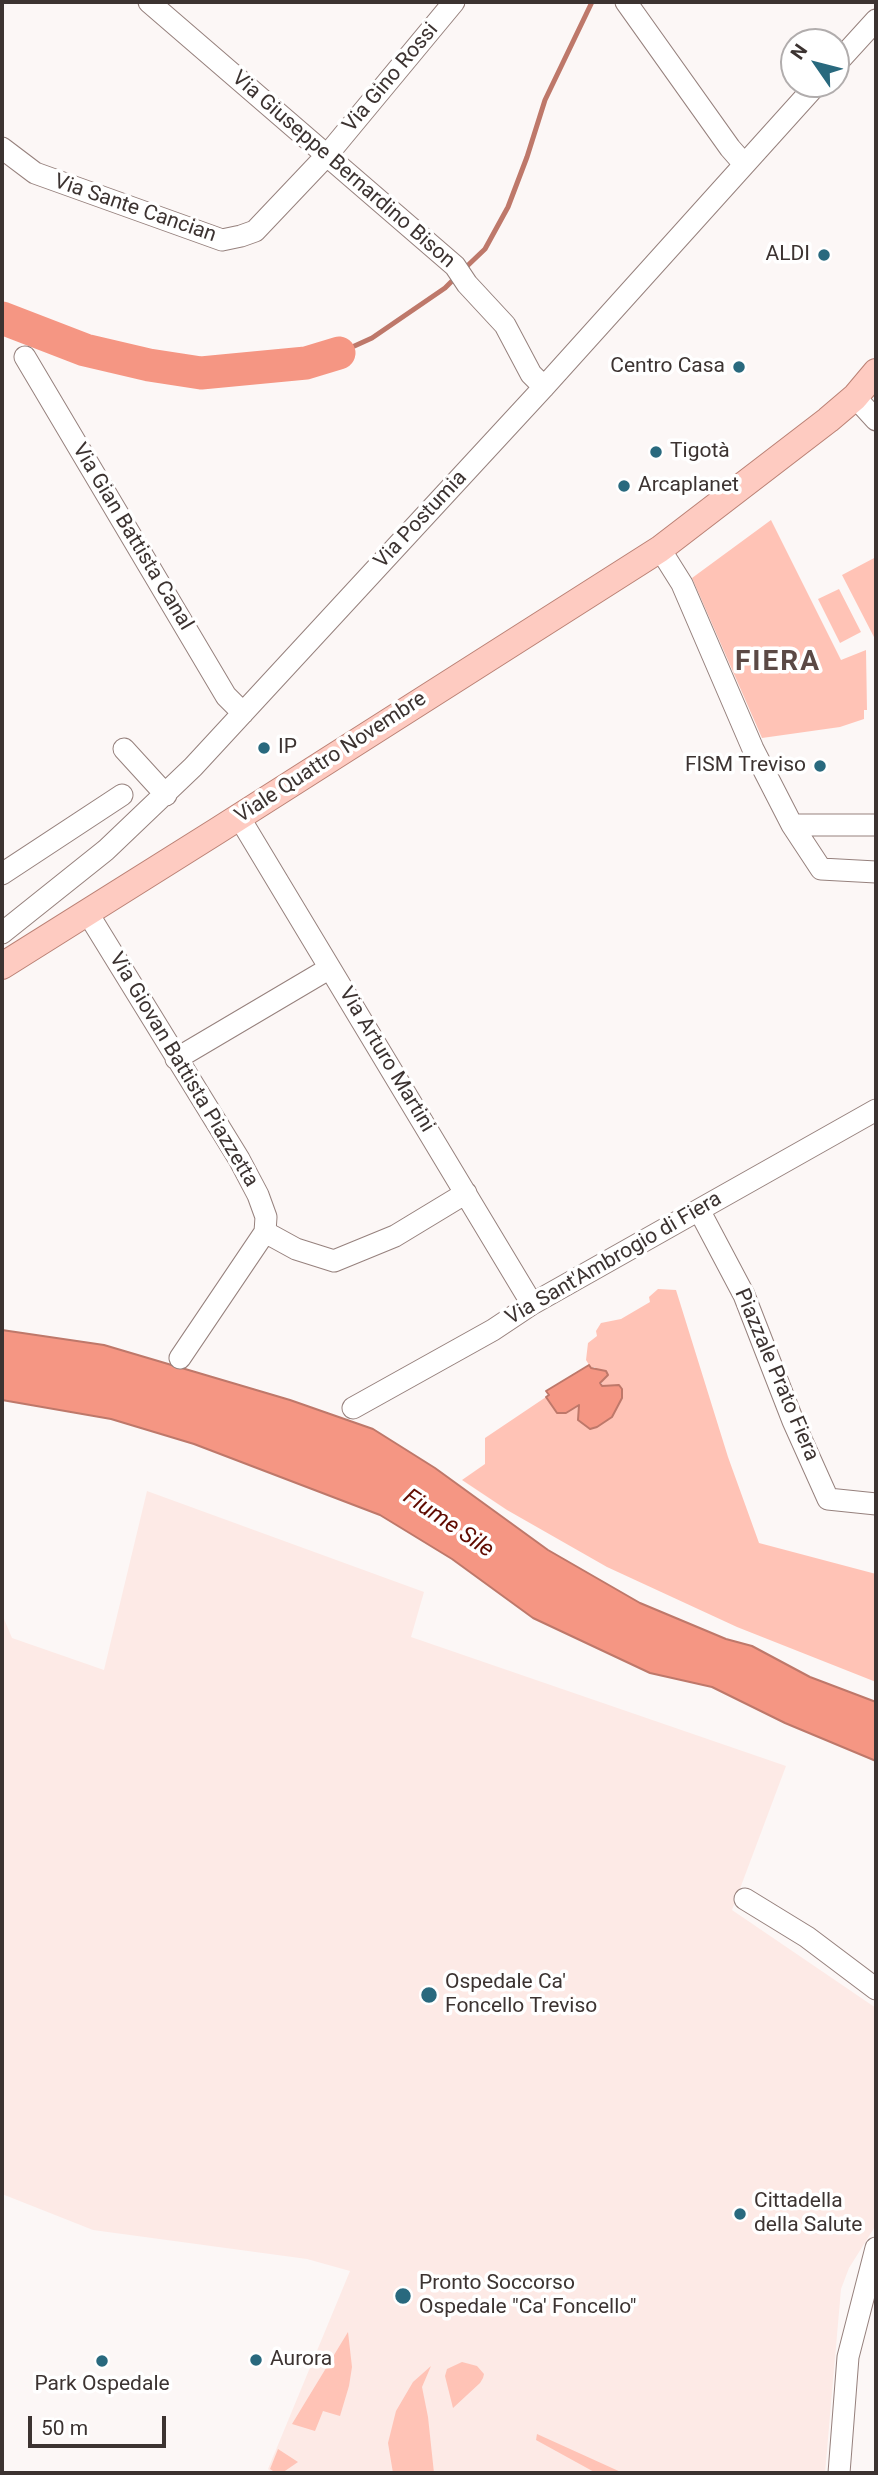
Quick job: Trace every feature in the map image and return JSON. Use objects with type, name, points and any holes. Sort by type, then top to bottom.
[{"type":"main road","name":"Viale Quattro Novembre","points":[[2,966],[660,549],[828,420],[855,397],[876,372]]},
{"type":"street","name":"Via Giuseppe Bernardino Bison","points":[[149,2],[455,266],[467,284],[505,325],[531,374],[544,387]]},
{"type":"street","name":"Via Gino Rossi","points":[[328,154],[454,2]]},
{"type":"street","points":[[625,2],[744,164]]},
{"type":"street","points":[[850,49],[876,20]]},
{"type":"street","name":"Via Postumia","points":[[2,933],[88,866],[166,795],[544,387],[804,98]]},
{"type":"street","name":"Via Sante Cancian","points":[[2,148],[35,173],[222,240],[255,232],[328,154]]},
{"type":"street","name":"Via Gian Battista Canal","points":[[26,357],[226,696],[243,713]]},
{"type":"street","points":[[855,397],[876,420]]},
{"type":"street","points":[[660,549],[682,584],[753,749],[792,825],[821,869],[876,872]]},
{"type":"street","points":[[124,749],[166,795]]},
{"type":"street","points":[[5,866],[122,795]]},
{"type":"street","name":"Via Arturo Martini","points":[[239,817],[532,1304]]},
{"type":"street","points":[[792,825],[876,825]]},
{"type":"street","name":"Via Giovan Battista Piazzetta","points":[[87,912],[239,1158],[266,1217],[265,1232]]},
{"type":"street","points":[[176,1059],[330,968]]},
{"type":"street","name":"Via Sant'Ambrogio di Fiera","points":[[353,1408],[876,1110]]},
{"type":"street","points":[[180,1358],[265,1232],[296,1249],[334,1261],[395,1236],[466,1193]]},
{"type":"street","name":"Piazzale Prato Fiera","points":[[699,1210],[744,1295],[793,1421],[828,1499],[876,1504]]},
{"type":"street","points":[[745,1899],[807,1937],[876,1989]]},
{"type":"street","points":[[839,2473],[848,2357],[876,2248]]},
{"type":"shaded area","points":[[771,520],[841,660],[866,650],[867,710],[864,710],[864,719],[840,727],[762,738],[692,578]]},
{"type":"shaded area","points":[[876,557],[876,638],[875,639],[842,575]]},
{"type":"shaded area","points":[[839,589],[861,632],[840,643],[818,599]]},
{"type":"shaded area","points":[[658,1289],[676,1290],[728,1457],[759,1543],[876,1574],[876,1682],[737,1627],[607,1567],[507,1510],[462,1480],[485,1464],[485,1438],[546,1397],[557,1413],[566,1413],[579,1405],[578,1415],[597,1427],[611,1417],[622,1389],[619,1385],[602,1386],[595,1367],[591,1368],[586,1360],[588,1343],[597,1336],[596,1331],[601,1323],[621,1319],[650,1302],[649,1297]]},
{"type":"shaded area","name":"Ospedale Ca' Foncello Treviso","points":[[147,1491],[424,1592],[411,1637],[786,1766],[732,1910],[876,2008],[876,2225],[849,2268],[841,2289],[825,2473],[272,2473],[268,2469],[350,2271],[307,2259],[93,2230],[2,2194],[2,1614],[12,1638],[104,1670]]},
{"type":"shaded area","points":[[348,2332],[352,2367],[340,2416],[323,2411],[315,2431],[292,2424]]},
{"type":"shaded area","points":[[462,2362],[477,2366],[484,2374],[480,2383],[453,2408],[445,2376],[447,2369]]},
{"type":"shaded area","points":[[431,2366],[422,2387],[434,2473],[393,2473],[388,2443],[396,2411],[413,2382]]},
{"type":"shaded area","points":[[537,2434],[623,2473],[596,2473],[536,2440]]},
{"type":"shaded area","points":[[278,2449],[298,2462],[282,2473],[270,2469]]},
{"type":"water","name":"Fiume Sile","points":[[2,1330],[104,1345],[290,1400],[373,1429],[435,1468],[548,1550],[640,1603],[726,1639],[752,1646],[810,1677],[876,1702],[876,1761],[785,1723],[712,1687],[650,1673],[533,1618],[452,1559],[380,1515],[194,1444],[111,1419],[2,1400]]},
{"type":"water","points":[[589,1365],[591,1368],[606,1371],[608,1375],[600,1383],[602,1386],[619,1385],[622,1389],[622,1398],[612,1417],[590,1429],[578,1420],[579,1405],[566,1413],[557,1413],[546,1397],[549,1395],[546,1391]]},
{"type":"waterway","points":[[463,270],[485,249],[508,207],[545,100],[592,2]]},
{"type":"waterway","points":[[339,353],[372,338],[445,288],[456,277]]},
{"type":"waterway","points":[[2,318],[85,350],[149,365],[201,373],[306,363],[339,353]]},
{"type":"place","name":"ALDI","points":[[824,255]]},
{"type":"place","name":"Centro Casa","points":[[739,367]]},
{"type":"place","name":"Tigotà","points":[[656,452]]},
{"type":"place","name":"Arcaplanet","points":[[624,486]]},
{"type":"place","name":"IP","points":[[264,748]]},
{"type":"place","name":"FISM Treviso","points":[[820,766]]},
{"type":"place","name":"Ospedale Ca' Foncello Treviso","points":[[429,1995]]},
{"type":"place","name":"Cittadella della Salute","points":[[740,2214]]},
{"type":"place","name":"Pronto Soccorso Ospedale \"Ca' Foncello\"","points":[[403,2296]]},
{"type":"place","name":"Aurora","points":[[256,2360]]},
{"type":"place","name":"Park Ospedale","points":[[102,2361]]},
{"type":"district","name":"FIERA","points":[[778,663]]}]
